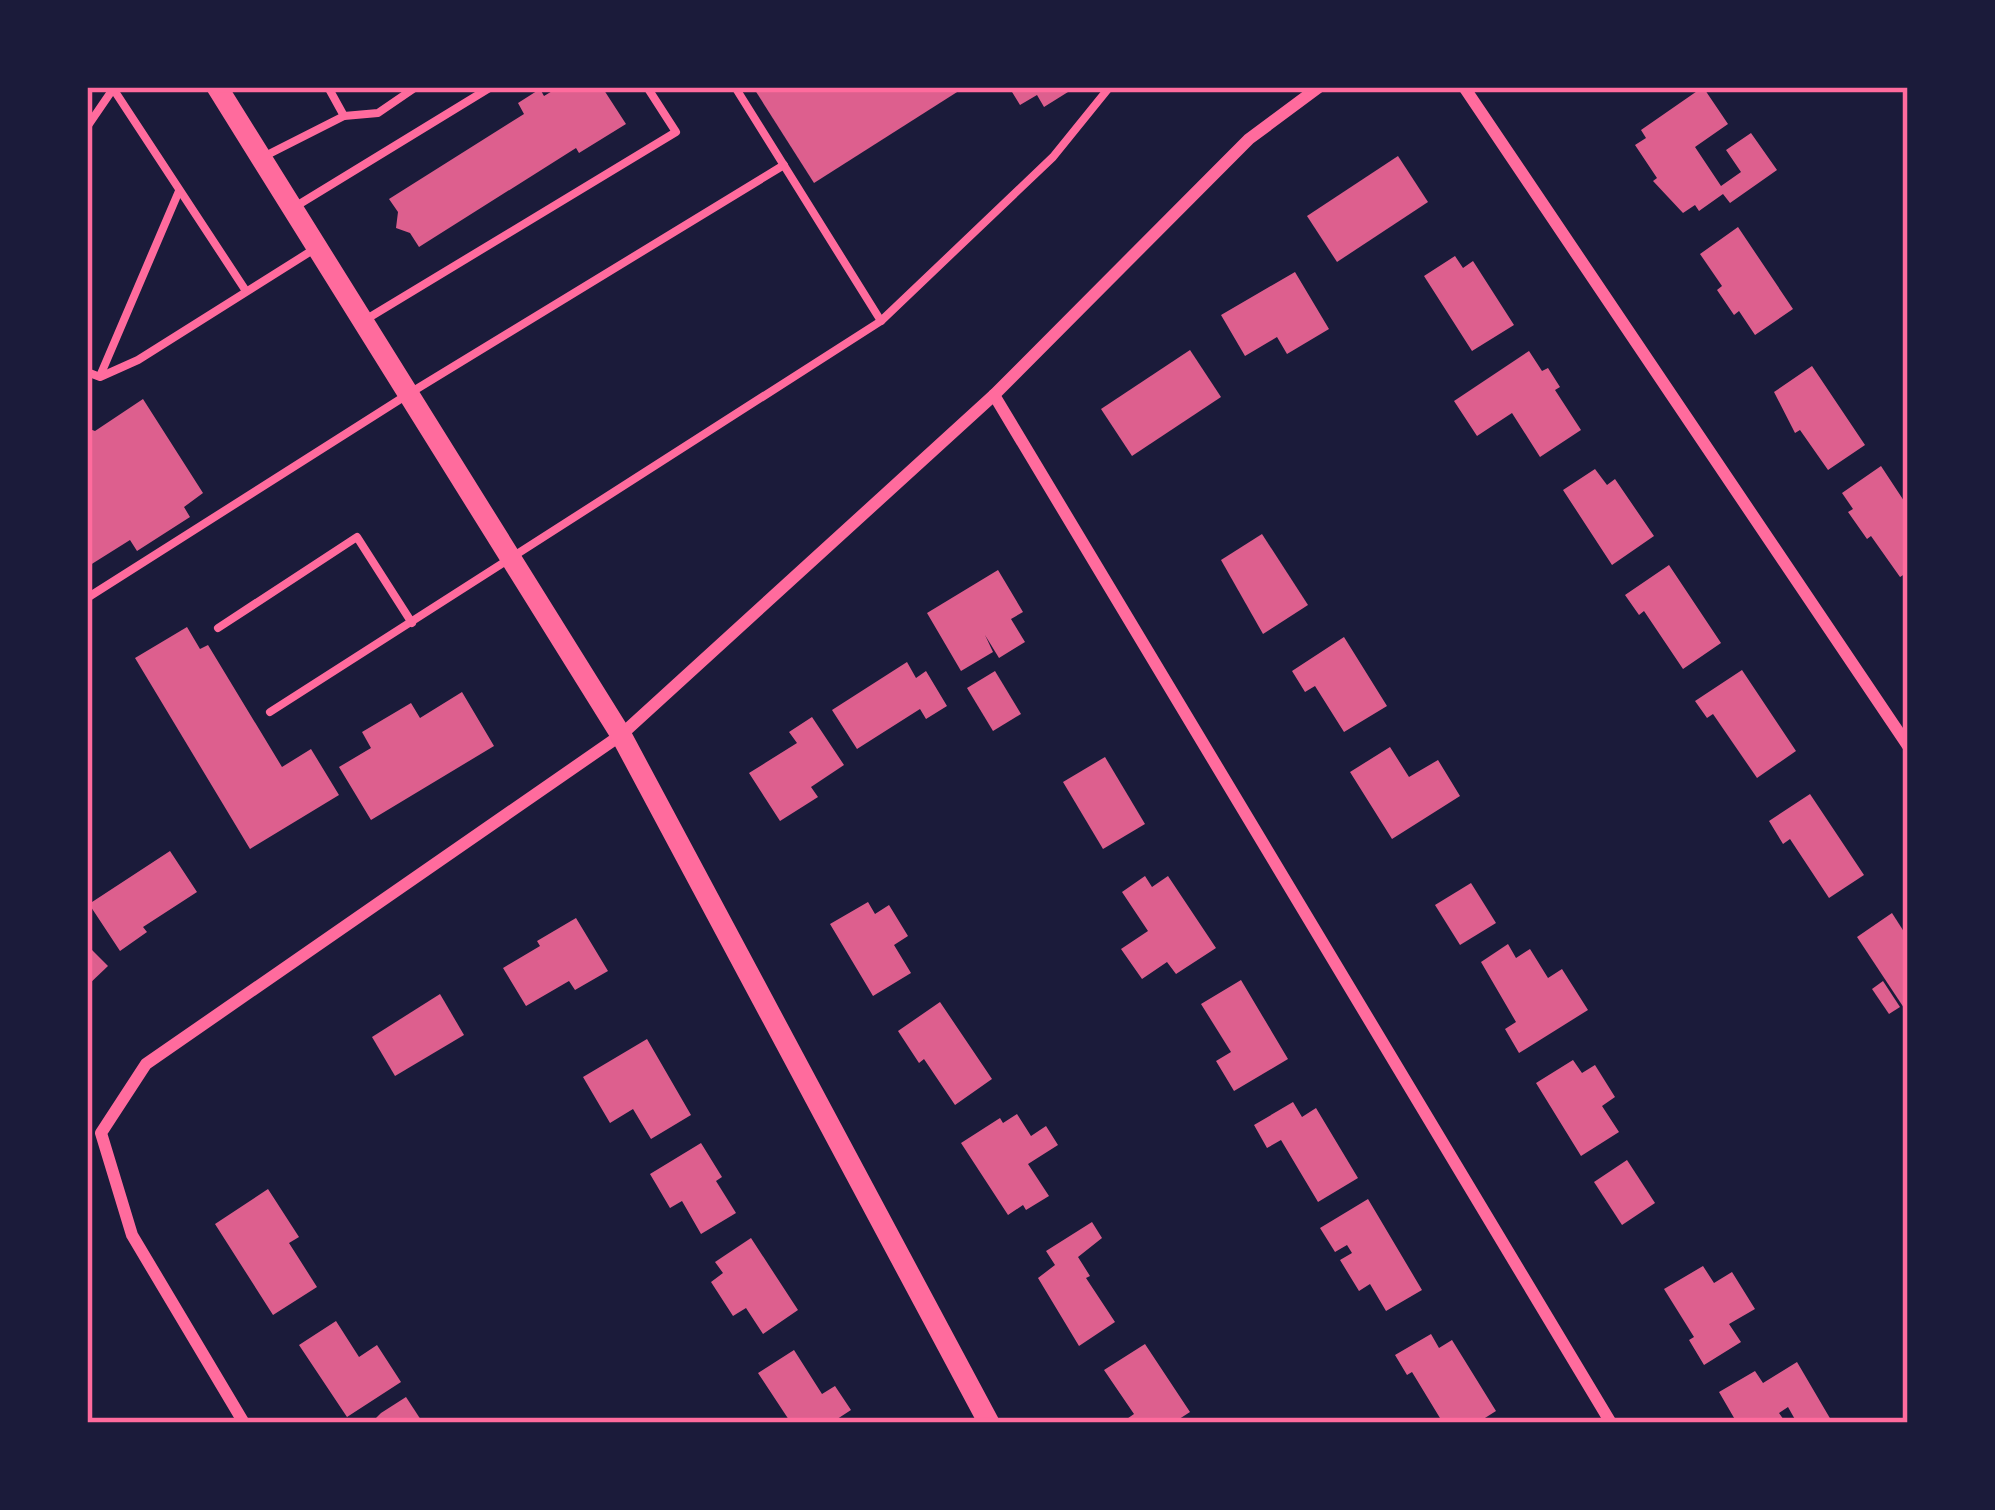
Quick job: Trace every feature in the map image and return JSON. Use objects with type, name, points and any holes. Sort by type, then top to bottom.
[{"type":"main road","points":[[217,87],[621,735],[989,1423]]},
{"type":"street","points":[[244,1423],[131,1235],[101,1133],[146,1064],[621,735],[994,395],[1250,139],[1319,87]]},
{"type":"street","points":[[1464,87],[1908,746]]},
{"type":"street","points":[[994,395],[1611,1423]]},
{"type":"lane","points":[[328,87],[344,116]]},
{"type":"lane","points":[[262,158],[344,116],[378,113],[416,87]]},
{"type":"lane","points":[[293,208],[491,87]]},
{"type":"lane","points":[[364,321],[676,132],[647,87]]},
{"type":"lane","points":[[735,87],[881,322]]},
{"type":"lane","points":[[87,127],[112,88],[246,291]]},
{"type":"lane","points":[[270,712],[881,322],[1053,158],[1108,89]]},
{"type":"lane","points":[[87,598],[410,393],[784,165]]},
{"type":"lane","points":[[100,377],[179,190]]},
{"type":"lane","points":[[87,372],[100,377],[137,359],[317,247]]},
{"type":"lane","points":[[218,628],[357,537],[412,623]]},
{"type":"building","points":[[559,87],[602,87],[626,124],[579,153],[576,148],[419,247],[410,233],[396,228],[398,212],[389,199],[524,114],[518,103],[540,89],[544,96]]},
{"type":"building","points":[[753,87],[965,87],[814,183]]},
{"type":"building","points":[[1009,87],[1076,87],[1044,107],[1037,95],[1020,105]]},
{"type":"building","points":[[1703,87],[1728,124],[1695,147],[1721,186],[1741,172],[1726,150],[1751,133],[1777,170],[1730,203],[1723,194],[1699,211],[1695,205],[1683,213],[1653,181],[1657,178],[1635,145],[1646,138],[1641,130]]},
{"type":"building","points":[[1398,156],[1428,202],[1337,262],[1307,216]]},
{"type":"building","points":[[1738,227],[1793,309],[1755,335],[1717,290],[1722,286],[1700,254]]},
{"type":"building","points":[[1455,256],[1463,268],[1473,261],[1514,325],[1472,351],[1424,276]]},
{"type":"building","points":[[1295,272],[1329,329],[1287,354],[1277,337],[1245,356],[1221,315]]},
{"type":"building","points":[[1190,350],[1221,397],[1132,456],[1101,409]]},
{"type":"building","points":[[1529,351],[1542,371],[1548,368],[1560,387],[1555,390],[1581,430],[1540,457],[1512,413],[1477,436],[1454,401]]},
{"type":"building","points":[[1812,366],[1865,445],[1828,470],[1800,430],[1795,433],[1774,392]]},
{"type":"building","points":[[143,399],[203,493],[184,507],[190,517],[137,551],[130,540],[87,567],[87,428],[95,431]]},
{"type":"building","points":[[1881,466],[1908,507],[1908,572],[1900,577],[1848,512],[1853,509],[1842,493]]},
{"type":"building","points":[[1595,469],[1607,485],[1615,479],[1654,536],[1612,565],[1563,490]]},
{"type":"building","points":[[1262,534],[1308,605],[1263,634],[1221,560]]},
{"type":"building","points":[[1669,565],[1721,643],[1683,669],[1644,611],[1639,615],[1625,595]]},
{"type":"building","points":[[998,570],[1023,612],[1011,619],[1025,642],[999,658],[985,635],[993,652],[961,671],[927,613]]},
{"type":"building","points":[[187,627],[200,649],[208,645],[282,767],[311,749],[339,795],[250,849],[135,658]]},
{"type":"building","points":[[1344,637],[1387,706],[1344,732],[1315,686],[1305,692],[1292,671]]},
{"type":"building","points":[[907,662],[916,678],[926,671],[947,706],[926,719],[920,709],[857,749],[832,710]]},
{"type":"building","points":[[1742,670],[1796,751],[1757,778],[1713,714],[1707,718],[1695,701]]},
{"type":"building","points":[[995,671],[1021,714],[993,731],[967,688]]},
{"type":"building","points":[[462,692],[494,746],[371,820],[339,767],[371,748],[362,732],[411,703],[420,718]]},
{"type":"building","points":[[812,717],[844,765],[811,787],[818,797],[780,821],[749,773],[797,743],[789,732]]},
{"type":"building","points":[[1390,747],[1409,777],[1438,760],[1460,796],[1392,839],[1350,772]]},
{"type":"building","points":[[1105,757],[1145,824],[1103,849],[1063,782]]},
{"type":"building","points":[[1810,794],[1864,875],[1829,898],[1790,839],[1783,844],[1769,821]]},
{"type":"building","points":[[170,851],[197,892],[143,927],[147,932],[120,951],[89,904]]},
{"type":"building","points":[[1145,876],[1152,887],[1168,876],[1216,948],[1176,974],[1167,962],[1142,979],[1121,949],[1148,931],[1122,892]]},
{"type":"building","points":[[1471,883],[1496,923],[1460,945],[1435,905]]},
{"type":"building","points":[[868,902],[875,914],[889,905],[908,936],[894,945],[911,973],[873,996],[830,924]]},
{"type":"building","points":[[1892,913],[1908,938],[1908,1014],[1857,937]]},
{"type":"building","points":[[576,918],[608,971],[575,990],[569,981],[526,1006],[503,968]]},
{"type":"building","points":[[1508,944],[1516,958],[1530,949],[1548,978],[1562,969],[1588,1010],[1519,1053],[1505,1029],[1516,1022],[1481,962]]},
{"type":"building","points":[[87,945],[108,966],[87,986]]},
{"type":"building","points":[[1241,980],[1288,1059],[1234,1091],[1216,1061],[1231,1052],[1201,1004]]},
{"type":"building","points":[[1883,981],[1900,1007],[1889,1014],[1872,989]]},
{"type":"building","points":[[440,994],[464,1035],[395,1076],[372,1037]]},
{"type":"building","points":[[940,1002],[992,1079],[955,1105],[898,1031]]},
{"type":"building","points":[[647,1039],[691,1115],[651,1139],[633,1109],[610,1123],[583,1077]]},
{"type":"building","points":[[1573,1060],[1582,1073],[1595,1065],[1615,1097],[1602,1106],[1619,1132],[1581,1156],[1536,1083]]},
{"type":"building","points":[[1293,1102],[1302,1117],[1316,1108],[1358,1178],[1318,1202],[1281,1140],[1267,1148],[1254,1125]]},
{"type":"building","points":[[1017,1114],[1031,1136],[1046,1126],[1058,1145],[1028,1164],[1049,1196],[1008,1215],[961,1143],[1000,1118],[1003,1123]]},
{"type":"building","points":[[701,1143],[736,1213],[701,1234],[682,1201],[670,1208],[650,1174]]},
{"type":"building","points":[[1627,1160],[1655,1203],[1622,1225],[1594,1182]]},
{"type":"building","points":[[268,1189],[299,1237],[289,1243],[317,1287],[273,1315],[215,1224]]},
{"type":"building","points":[[1368,1199],[1422,1290],[1386,1311],[1370,1284],[1359,1291],[1340,1260],[1352,1253],[1347,1245],[1335,1252],[1320,1228]]},
{"type":"building","points":[[1092,1222],[1102,1238],[1078,1257],[1115,1322],[1079,1346],[1038,1278],[1055,1265],[1046,1251]]},
{"type":"building","points":[[751,1238],[798,1310],[763,1334],[746,1308],[733,1316],[711,1282],[723,1273],[715,1262]]},
{"type":"building","points":[[1703,1266],[1714,1283],[1732,1272],[1755,1309],[1729,1324],[1741,1342],[1704,1365],[1689,1340],[1694,1337],[1664,1289]]},
{"type":"building","points":[[336,1321],[359,1357],[377,1345],[401,1382],[347,1417],[299,1345]]},
{"type":"building","points":[[1431,1334],[1439,1348],[1452,1340],[1496,1411],[1477,1423],[1443,1423],[1412,1372],[1407,1375],[1395,1355]]},
{"type":"building","points":[[1145,1344],[1190,1412],[1173,1423],[1121,1423],[1134,1414],[1104,1370]]},
{"type":"building","points":[[794,1350],[822,1394],[835,1386],[851,1410],[831,1423],[791,1423],[758,1373]]},
{"type":"building","points":[[1797,1362],[1831,1420],[1797,1423],[1788,1407],[1779,1413],[1786,1423],[1737,1423],[1719,1392],[1755,1371],[1763,1383]]},
{"type":"building","points":[[406,1397],[421,1420],[371,1423],[381,1413]]}]
